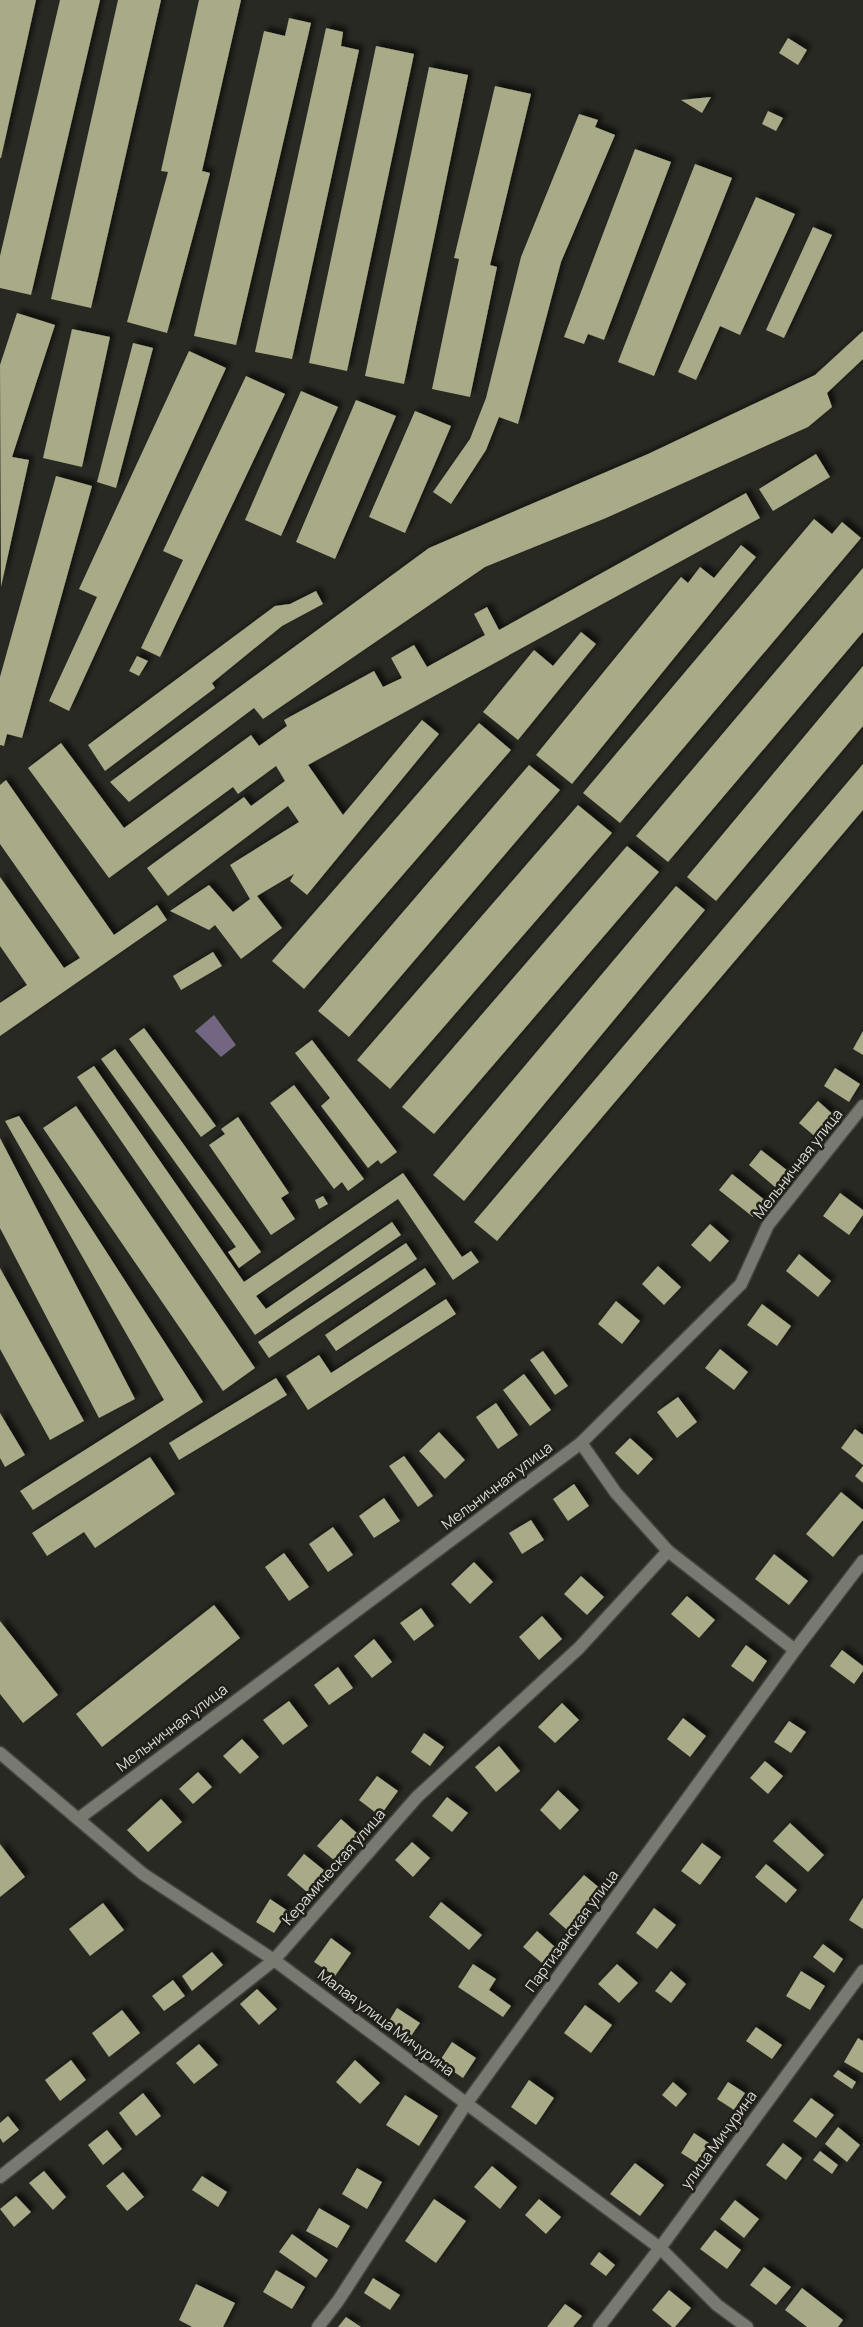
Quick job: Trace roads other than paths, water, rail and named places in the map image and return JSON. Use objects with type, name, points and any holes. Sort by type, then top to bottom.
[{"type":"street","name":"Мельничная улица","points":[[78,1819],[581,1443],[741,1284],[768,1226],[863,1106]]},
{"type":"street","points":[[581,1443],[616,1493],[668,1551],[795,1650]]},
{"type":"street","name":"Керамическая улица","points":[[0,2177],[274,1960],[417,1797],[579,1648],[668,1551]]},
{"type":"street","name":"Партизанская улица","points":[[318,2327],[338,2301],[466,2104],[795,1650],[862,1565]]},
{"type":"street","name":"Малая улица Мичурина","points":[[0,1753],[143,1874],[274,1960],[660,2248],[717,2305],[747,2327]]},
{"type":"street","name":"улица Мичурина","points":[[599,2327],[660,2248],[863,1971]]}]
